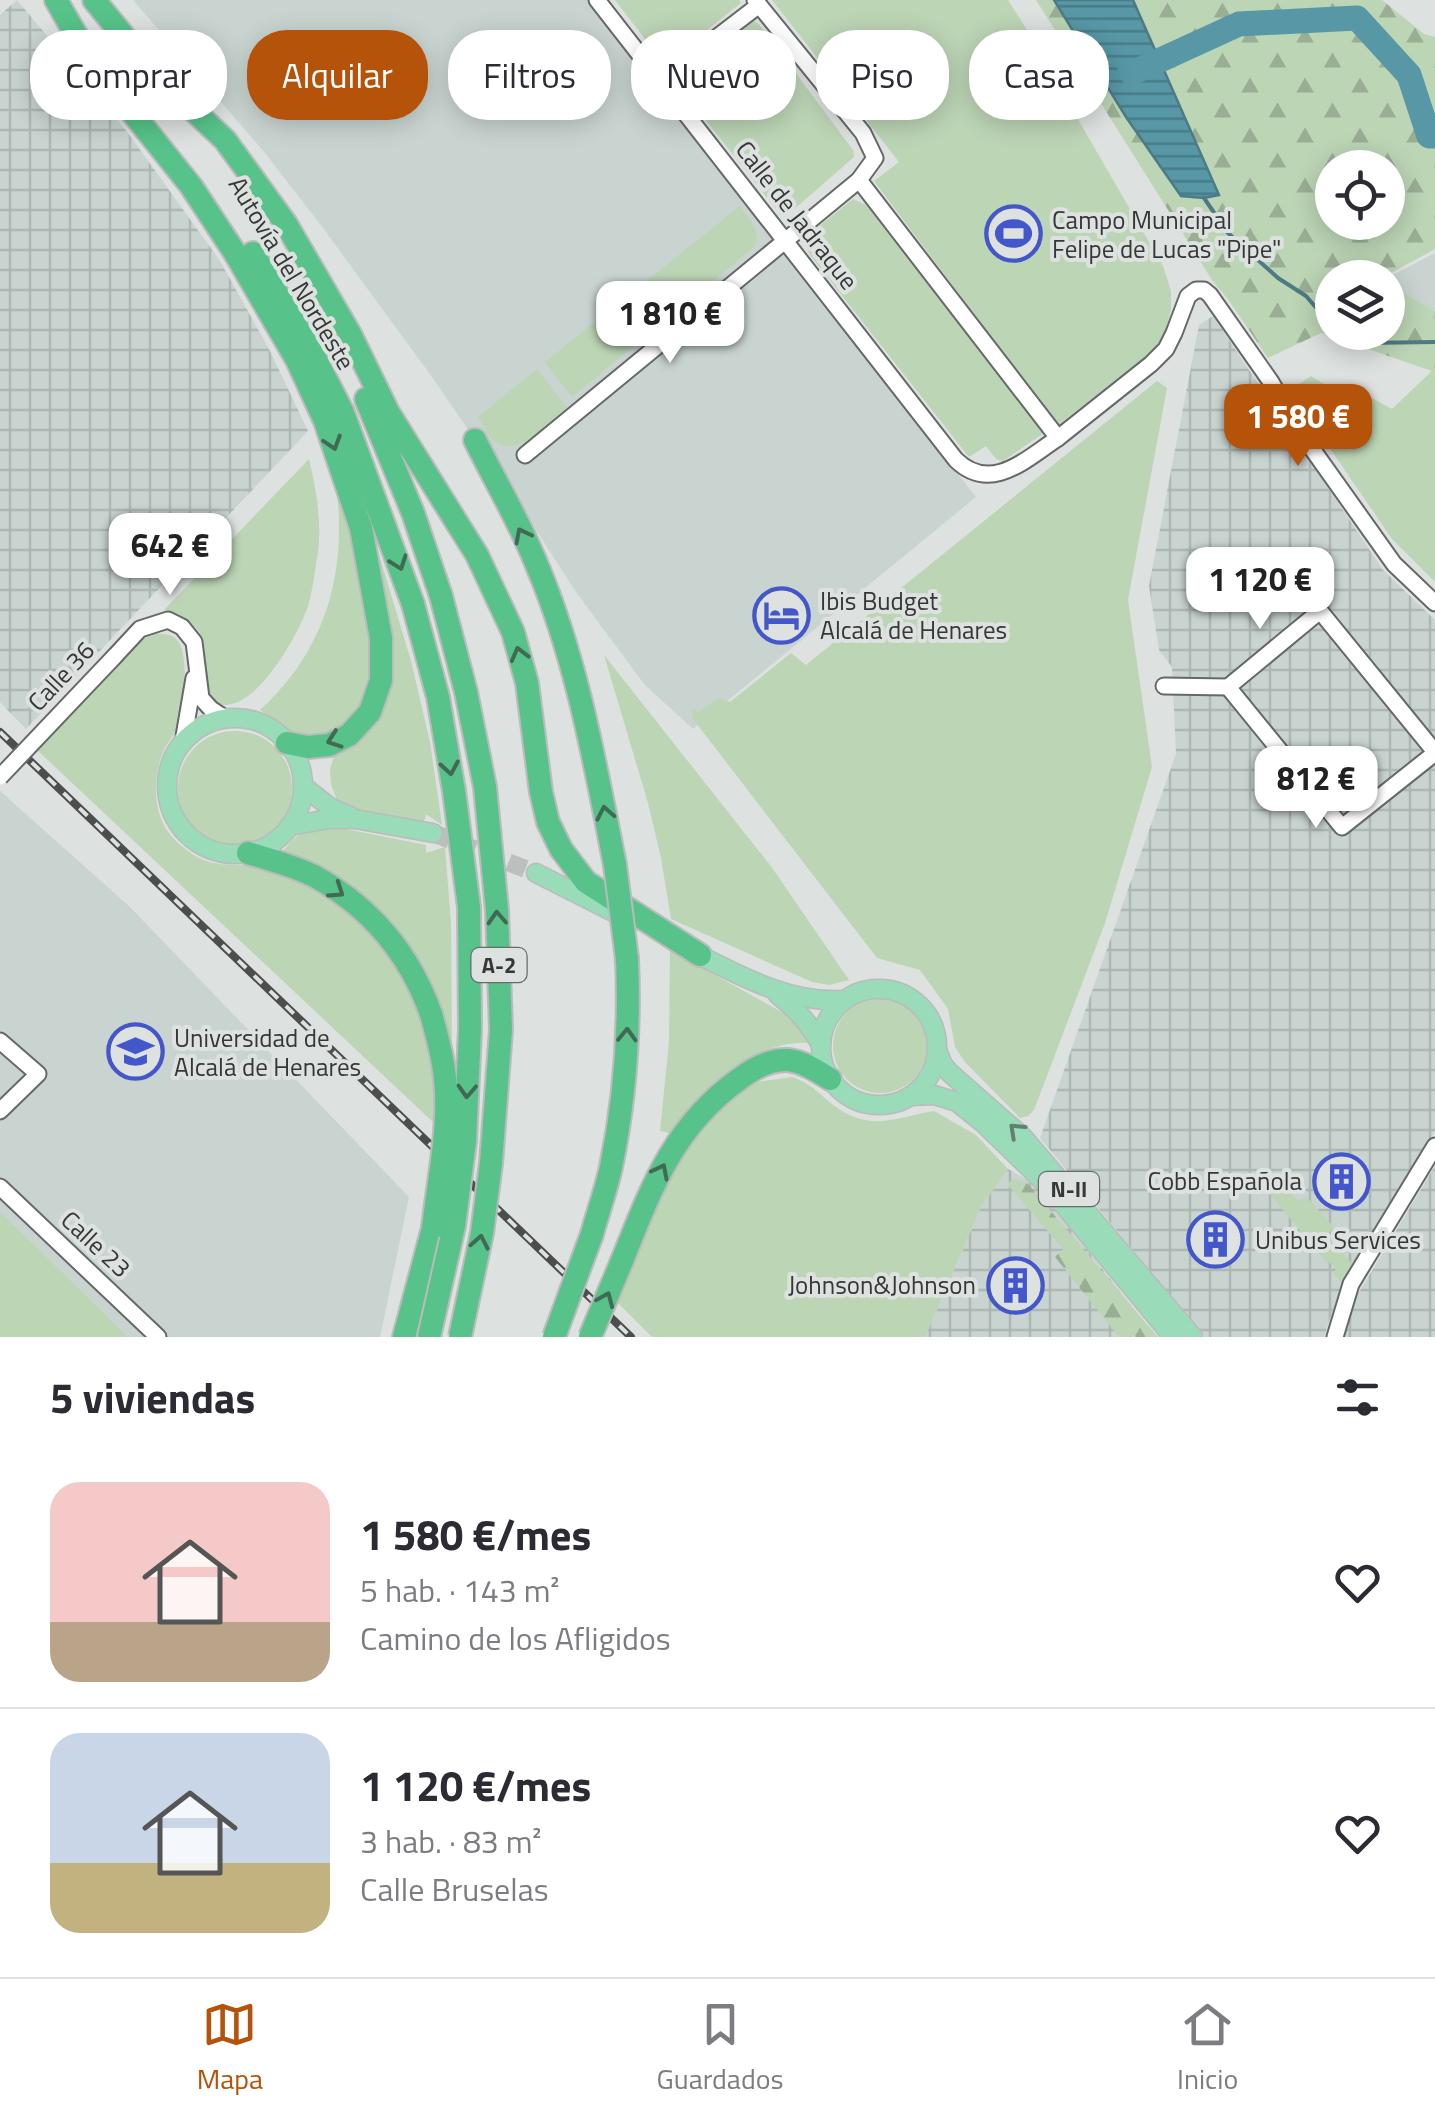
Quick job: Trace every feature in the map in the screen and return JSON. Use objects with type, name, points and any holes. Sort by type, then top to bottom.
[{"type":"highway","name":"A-2","points":[[94,0],[119,30]]},
{"type":"highway","points":[[58,3],[92,61],[191,186],[288,344],[325,421],[361,528],[381,638],[381,680],[370,712],[350,735],[329,745],[287,743]]},
{"type":"highway","name":"Autovía del Nordeste","points":[[58,3],[188,160],[249,246],[312,352],[343,413],[413,604],[438,697],[469,908],[470,1029],[465,1140],[454,1226],[429,1337]]},
{"type":"highway","name":"Autovía del Nordeste","points":[[192,120],[273,232],[338,341],[406,495],[442,596],[466,692],[484,787],[498,910],[501,1030],[482,1234],[460,1337]]},
{"type":"highway","points":[[204,120],[225,140],[286,224],[350,334],[388,412],[477,555],[513,632],[526,683],[541,792],[548,822],[561,849],[586,882],[700,955]]},
{"type":"highway","points":[[475,440],[536,563],[567,648],[595,760],[615,865],[627,959],[625,1080],[610,1168],[592,1234],[554,1337]]},
{"type":"highway","points":[[248,854],[313,876],[346,896],[393,941],[432,1014],[442,1056],[445,1128],[427,1271],[412,1337]]},
{"type":"highway","points":[[590,1337],[662,1167],[684,1132],[714,1098],[752,1070],[769,1063],[788,1060],[811,1067],[830,1079]]},
{"type":"highway","points":[[404,1337],[432,1228]]},
{"type":"main road","points":[[226,719],[256,722],[287,743],[296,756],[303,786],[300,807],[279,839],[248,854],[227,854],[207,849],[189,838],[168,802],[172,760],[183,742],[195,731],[226,719]]},
{"type":"main road","points":[[303,786],[331,808],[355,819]]},
{"type":"main road","points":[[290,826],[355,819],[433,833]]},
{"type":"main road","points":[[536,873],[770,989],[798,1010],[821,1046],[830,1079],[842,1093],[858,1102],[894,1104],[911,1096],[933,1068],[936,1037],[926,1014],[908,998],[871,990],[845,1000],[822,1002],[770,989]]},
{"type":"main road","points":[[821,1046],[828,1020],[845,1000]]},
{"type":"main road","name":"N-II","points":[[936,1050],[950,1073],[1024,1136],[1194,1337]]},
{"type":"main road","name":"N-II","points":[[911,1096],[934,1095],[957,1102],[983,1123],[1048,1186],[1173,1337]]},
{"type":"street","name":"Calle de Jadraque","points":[[598,0],[631,43]]},
{"type":"street","points":[[526,455],[859,180],[874,158],[863,133],[757,2],[722,30]]},
{"type":"street","name":"Calle de Jadraque","points":[[691,120],[966,470],[990,476],[1016,466],[1058,438]]},
{"type":"street","points":[[859,180],[1058,438],[1166,349],[1188,296],[1204,290],[1394,564],[1435,603]]},
{"type":"street","points":[[1164,686],[1228,687],[1320,612],[1435,752],[1342,828],[1228,687]]},
{"type":"street","name":"Calle 36","points":[[0,777],[140,629],[168,620],[182,627],[194,642],[201,698],[226,719]]},
{"type":"street","points":[[183,742],[196,664]]},
{"type":"street","points":[[0,1041],[38,1074],[0,1111]]},
{"type":"street","points":[[1335,1337],[1352,1284],[1435,1146]]},
{"type":"street","name":"Calle 23","points":[[0,1187],[158,1337]]},
{"type":"shaded area","points":[[17,0],[42,30],[30,30],[30,120],[117,120],[220,261],[270,351],[308,431],[26,729],[0,702],[0,15]]},
{"type":"shaded area","points":[[133,0],[589,0],[631,54],[631,120],[682,120],[976,497],[693,729],[644,684],[576,592],[432,377],[323,228],[227,109],[227,30],[159,30]]},
{"type":"shaded area","points":[[1435,253],[1435,311],[1405,294],[1405,269]]},
{"type":"shaded area","points":[[1213,316],[1383,570],[1435,620],[1435,1131],[1342,1283],[1324,1337],[1205,1337],[1040,1138],[1176,754],[1172,667],[1159,650],[1149,586],[1199,325]]},
{"type":"shaded area","name":"Universidad de Alcalá de Henares","points":[[0,791],[130,907],[409,1197],[380,1337],[0,1337]]},
{"type":"shaded area","points":[[1435,1166],[1435,1337],[1343,1337],[1355,1299]]},
{"type":"shaded area","points":[[1008,1169],[1035,1184],[1156,1337],[925,1337],[982,1205]]},
{"type":"green space","points":[[615,0],[741,3],[707,30],[638,30]]},
{"type":"green space","points":[[772,0],[1008,0],[1027,30],[969,30],[969,120],[1078,120],[1163,266],[1171,291],[1171,310],[1155,349],[1058,425],[874,181],[899,162],[866,120],[949,120],[949,30],[816,30],[816,56]]},
{"type":"green space","points":[[1036,0],[1382,0],[1424,34],[1435,37],[1435,249],[1405,265],[1405,260],[1315,260],[1315,336],[1268,358],[1212,280],[1109,116],[1109,30],[1055,30]]},
{"type":"green space","points":[[754,21],[763,30],[742,30]]},
{"type":"green space","points":[[796,74],[816,100],[816,120],[831,120],[854,157],[791,212],[776,209],[706,120],[796,120]]},
{"type":"green space","points":[[853,199],[866,205],[1044,433],[1003,461],[996,459],[986,446],[969,457],[805,245],[808,235]]},
{"type":"green space","points":[[740,206],[755,230],[754,247],[572,397],[545,362]]},
{"type":"green space","points":[[1405,294],[1435,311],[1435,375],[1371,350],[1405,350]]},
{"type":"green space","points":[[537,369],[567,408],[531,438],[510,446],[500,445],[478,417]]},
{"type":"green space","points":[[1432,371],[1435,582],[1392,539],[1290,390],[1311,376],[1327,386],[1357,390],[1392,409]]},
{"type":"green space","points":[[1157,381],[1167,388],[1128,600],[1152,767],[1105,923],[1034,1110],[1020,1118],[965,1062],[955,1047],[948,1009],[920,970],[877,958],[693,719],[692,712],[719,698],[730,702],[791,653],[806,665]]},
{"type":"green space","points":[[309,459],[319,529],[308,606],[268,676],[253,692],[237,702],[222,705],[207,697],[201,635],[194,626],[164,610]]},
{"type":"green space","points":[[336,484],[369,601],[373,664],[368,691],[350,721],[331,735],[296,736],[260,710],[301,662],[327,607],[338,548]]},
{"type":"green space","points":[[371,538],[411,661],[430,742],[442,825],[426,814],[424,823],[339,806],[331,784],[335,754],[382,704],[393,667],[388,605]]},
{"type":"green space","points":[[155,634],[177,640],[185,667],[180,721],[157,771],[158,809],[167,831],[188,851],[209,862],[252,866],[299,880],[358,920],[402,976],[418,1009],[435,1076],[433,1122],[37,750],[140,640]]},
{"type":"green space","points":[[604,655],[773,869],[849,980],[829,985],[812,982],[671,919],[648,803]]},
{"type":"green space","points":[[235,731],[267,740],[283,756],[292,788],[283,820],[267,836],[235,845],[203,836],[187,820],[178,788],[187,756],[203,740]]},
{"type":"green space","points":[[317,826],[426,845],[426,853],[445,847],[451,923],[452,1058],[412,952],[282,853],[297,836]]},
{"type":"green space","points":[[670,950],[787,1015],[806,1033],[808,1043],[788,1044],[749,1059],[713,1086],[670,1133],[660,1131],[669,1042]]},
{"type":"green space","points":[[871,999],[889,999],[914,1012],[924,1028],[924,1064],[914,1080],[889,1093],[871,1093],[846,1080],[833,1055],[833,1037],[846,1012]]},
{"type":"green space","points":[[792,1077],[846,1113],[870,1121],[934,1111],[976,1135],[1008,1169],[982,1205],[925,1337],[652,1337],[618,1303],[663,1191],[685,1150],[729,1096],[757,1082]]},
{"type":"green space","points":[[1288,1175],[1298,1185],[1292,1193],[1298,1201],[1307,1197],[1334,1227],[1327,1235],[1353,1265],[1343,1284],[1333,1273],[1336,1269],[1268,1192]]},
{"type":"green space","points":[[1014,1179],[1027,1183],[1158,1337],[1119,1337],[1055,1257],[1063,1249],[1007,1184]]},
{"type":"green space","points":[[0,1212],[128,1337],[0,1337]]},
{"type":"water","points":[[1054,0],[1133,0],[1219,195],[1181,196],[1109,89],[1109,30],[1072,30]]},
{"type":"waterway","points":[[1130,71],[1239,24],[1357,18],[1409,75],[1429,136],[1435,136]]},
{"type":"waterway","points":[[1204,198],[1228,233],[1315,306]]},
{"type":"waterway","points":[[1405,342],[1435,342]]},
{"type":"tunnel","points":[[433,833],[536,873]]},
{"type":"railway","points":[[0,732],[631,1337]]},
{"type":"place","name":"Campo Municipal Felipe de Lucas \"Pipe\"","points":[[1013,234]]},
{"type":"place","name":"Ibis Budget Alcalá de Henares","points":[[781,615]]},
{"type":"place","name":"Universidad de Alcalá de Henares","points":[[135,1052]]},
{"type":"place","name":"Cobb Española","points":[[1341,1181]]},
{"type":"place","name":"Unibus Services","points":[[1216,1240]]},
{"type":"place","name":"Johnson&Johnson","points":[[1015,1285]]}]
